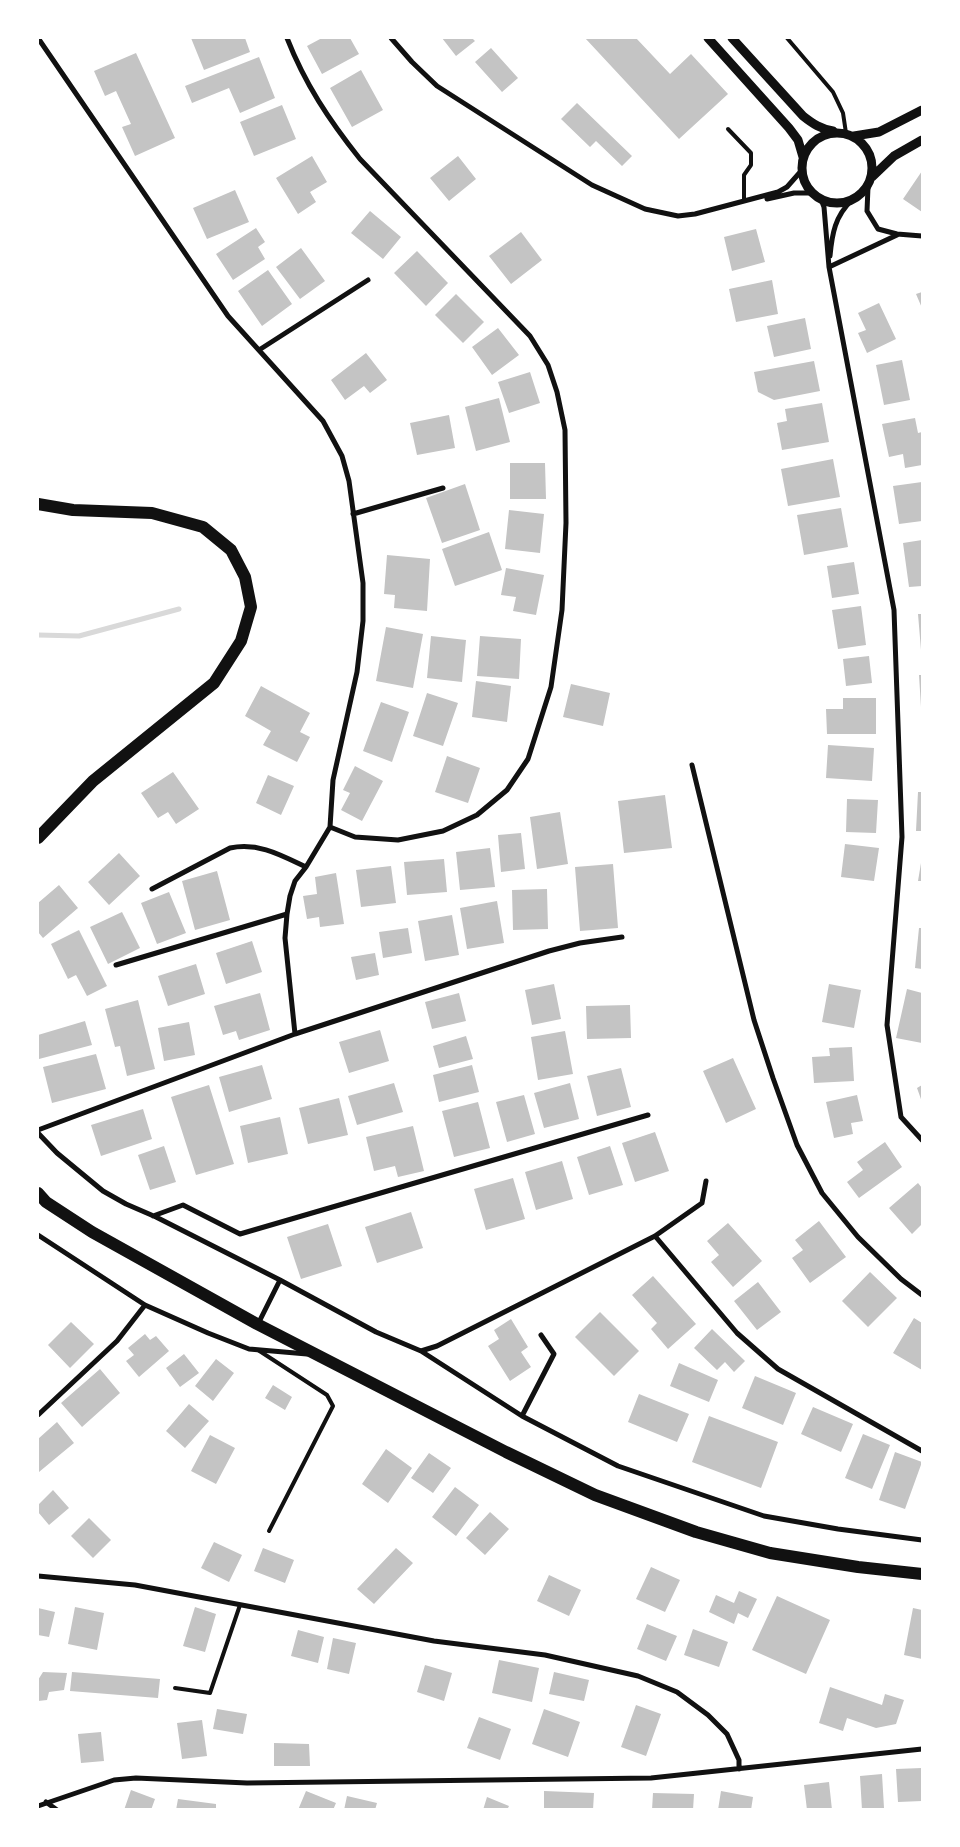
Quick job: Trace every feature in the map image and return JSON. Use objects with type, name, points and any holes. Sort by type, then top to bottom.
[{"type":"main road","points":[[38,504],[73,510],[152,513],[203,527],[230,550],[245,577],[251,607],[241,641],[214,683],[93,781],[38,838]]},
{"type":"main road","points":[[38,1193],[46,1202],[92,1232],[257,1324],[506,1452],[595,1495],[696,1532],[770,1553],[858,1567],[922,1574]]},
{"type":"street","points":[[38,38],[228,316],[323,421],[342,456],[349,481],[363,583],[364,621],[357,672],[333,780],[330,826],[295,881],[287,914],[285,938],[296,1034]]},
{"type":"street","points":[[288,38],[297,63],[316,100],[335,128],[360,159],[530,336],[548,365],[557,392],[565,430],[566,524],[562,610],[551,687],[528,759],[507,790],[500,796],[477,815],[442,831],[398,840],[355,837],[330,826]]},
{"type":"street","points":[[391,38],[412,62],[438,86],[592,185],[646,209],[678,216],[695,214],[778,192],[787,187],[802,170]]},
{"type":"street","points":[[708,38],[798,140],[803,158],[802,170],[804,179],[812,193],[831,203],[842,203],[852,200]]},
{"type":"street","points":[[732,38],[803,116],[824,130],[845,134],[864,143],[873,165],[872,177],[868,187],[867,211],[878,229],[897,234],[922,236]]},
{"type":"street","points":[[803,158],[815,140],[825,134],[879,132],[922,110]]},
{"type":"street","points":[[872,177],[894,156],[922,140]]},
{"type":"street","points":[[829,267],[832,236],[837,220],[844,208],[868,187]]},
{"type":"street","points":[[744,201],[794,193],[812,193]]},
{"type":"street","points":[[821,199],[824,207],[829,267],[894,610],[902,837],[887,1025],[901,1117],[922,1140]]},
{"type":"street","points":[[829,267],[897,234]]},
{"type":"street","points":[[259,350],[368,280]]},
{"type":"street","points":[[353,514],[443,488]]},
{"type":"street","points":[[692,765],[754,1020],[797,1145],[822,1193],[858,1237],[901,1279],[922,1294]]},
{"type":"street","points":[[152,888],[230,848],[243,845],[266,849],[306,866]]},
{"type":"street","points":[[116,965],[287,914]]},
{"type":"street","points":[[622,936],[580,943],[549,952],[296,1034],[38,1131],[58,1153],[103,1190],[126,1204],[280,1280],[376,1332],[421,1352],[522,1416],[618,1466],[764,1516],[838,1529],[922,1540]]},
{"type":"street","points":[[153,1216],[182,1205],[240,1234],[648,1115]]},
{"type":"street","points":[[421,1352],[437,1346],[655,1236],[702,1203],[706,1180]]},
{"type":"street","points":[[38,1235],[145,1305],[208,1333],[249,1349],[318,1356]]},
{"type":"street","points":[[655,1236],[737,1332],[778,1368],[922,1451]]},
{"type":"street","points":[[257,1324],[280,1280]]},
{"type":"street","points":[[38,1415],[117,1341],[145,1305]]},
{"type":"street","points":[[522,1416],[554,1354],[541,1335]]},
{"type":"street","points":[[38,1576],[135,1586],[434,1641],[545,1655],[638,1676],[677,1692],[708,1714],[727,1734],[739,1760],[739,1769]]},
{"type":"street","points":[[38,1806],[114,1780],[136,1778],[247,1783],[650,1778],[922,1749]]},
{"type":"street","points":[[46,1802],[57,1810]]},
{"type":"lane","points":[[787,38],[833,92],[843,113],[845,134]]},
{"type":"lane","points":[[728,129],[751,153],[751,165],[744,175],[744,201]]},
{"type":"lane","points":[[257,1350],[327,1395],[333,1406],[269,1531]]},
{"type":"lane","points":[[175,1688],[210,1693],[240,1605]]},
{"type":"building","points":[[191,38],[245,38],[250,52],[204,70]]},
{"type":"building","points":[[322,38],[350,38],[359,54],[322,74],[307,46]]},
{"type":"building","points":[[442,38],[472,38],[475,41],[456,56]]},
{"type":"building","points":[[585,38],[636,38],[670,74],[691,54],[728,94],[679,139]]},
{"type":"building","points":[[491,48],[518,78],[502,92],[475,62]]},
{"type":"building","points":[[136,53],[175,138],[135,156],[122,127],[131,124],[116,91],[105,96],[94,71]]},
{"type":"building","points":[[259,57],[275,98],[240,113],[229,88],[192,103],[185,86]]},
{"type":"building","points":[[361,70],[383,110],[352,127],[330,88]]},
{"type":"building","points":[[577,103],[632,156],[622,166],[596,141],[590,147],[561,119]]},
{"type":"building","points":[[282,105],[296,139],[254,156],[240,122]]},
{"type":"building","points":[[312,156],[327,182],[310,192],[316,202],[298,214],[276,178]]},
{"type":"building","points":[[458,156],[476,179],[449,201],[430,178]]},
{"type":"building","points":[[922,171],[922,212],[903,199]]},
{"type":"building","points":[[235,190],[249,222],[207,239],[193,208]]},
{"type":"building","points":[[370,211],[401,237],[383,259],[351,233]]},
{"type":"building","points":[[256,228],[265,242],[258,247],[265,259],[233,280],[216,254]]},
{"type":"building","points":[[756,229],[765,262],[732,271],[724,237]]},
{"type":"building","points":[[521,232],[542,260],[511,284],[489,256]]},
{"type":"building","points":[[301,248],[325,281],[300,299],[276,267]]},
{"type":"building","points":[[417,251],[448,283],[426,306],[394,273]]},
{"type":"building","points":[[268,270],[292,304],[262,326],[238,291]]},
{"type":"building","points":[[772,280],[778,314],[736,322],[729,289]]},
{"type":"building","points":[[922,292],[922,308],[916,294]]},
{"type":"building","points":[[456,294],[484,322],[463,343],[435,315]]},
{"type":"building","points":[[879,303],[896,339],[867,353],[858,333],[866,330],[858,313]]},
{"type":"building","points":[[805,318],[811,349],[774,357],[767,326]]},
{"type":"building","points":[[498,328],[519,355],[492,375],[472,347]]},
{"type":"building","points":[[366,353],[387,380],[370,393],[364,386],[345,400],[331,380]]},
{"type":"building","points":[[902,360],[910,400],[884,405],[876,365]]},
{"type":"building","points":[[814,361],[820,391],[774,400],[758,392],[754,372]]},
{"type":"building","points":[[530,372],[540,403],[509,413],[498,382]]},
{"type":"building","points":[[499,398],[510,442],[476,451],[465,407]]},
{"type":"building","points":[[822,403],[829,442],[782,450],[777,423],[787,421],[785,409]]},
{"type":"building","points":[[449,415],[455,448],[417,455],[410,423]]},
{"type":"building","points":[[915,418],[918,433],[922,432],[922,465],[905,468],[903,454],[889,457],[882,424]]},
{"type":"building","points":[[833,459],[840,497],[788,506],[781,469]]},
{"type":"building","points":[[510,463],[545,463],[546,499],[510,499]]},
{"type":"building","points":[[922,482],[922,521],[899,524],[893,486]]},
{"type":"building","points":[[465,484],[480,530],[442,543],[426,498]]},
{"type":"building","points":[[841,508],[848,547],[804,555],[797,515]]},
{"type":"building","points":[[509,510],[544,514],[540,553],[505,549]]},
{"type":"building","points":[[489,532],[502,570],[455,586],[442,549]]},
{"type":"building","points":[[922,540],[922,586],[909,587],[903,543]]},
{"type":"building","points":[[387,555],[430,559],[427,611],[394,608],[395,595],[384,594]]},
{"type":"building","points":[[854,562],[859,594],[832,598],[827,566]]},
{"type":"building","points":[[506,568],[544,575],[536,615],[513,611],[516,597],[501,595]]},
{"type":"building","points":[[861,606],[866,645],[838,649],[832,610]]},
{"type":"building","points":[[918,614],[922,614],[922,650],[921,650]]},
{"type":"building","points":[[386,627],[423,634],[413,688],[376,681]]},
{"type":"building","points":[[431,636],[466,640],[462,682],[427,678]]},
{"type":"building","points":[[480,636],[521,639],[519,679],[477,676]]},
{"type":"building","points":[[869,656],[872,683],[846,686],[843,659]]},
{"type":"building","points":[[919,675],[922,675],[922,707],[921,707]]},
{"type":"building","points":[[476,681],[511,686],[507,722],[472,717]]},
{"type":"building","points":[[571,684],[610,693],[603,726],[563,717]]},
{"type":"building","points":[[261,686],[310,713],[300,732],[310,737],[297,762],[263,745],[271,731],[245,716]]},
{"type":"building","points":[[427,693],[458,703],[443,746],[413,736]]},
{"type":"building","points":[[843,698],[876,698],[876,734],[827,734],[826,709],[843,709]]},
{"type":"building","points":[[381,702],[409,712],[392,762],[363,751]]},
{"type":"building","points":[[828,745],[874,748],[872,781],[826,778]]},
{"type":"building","points":[[447,756],[480,768],[468,803],[435,792]]},
{"type":"building","points":[[355,766],[383,781],[362,821],[341,810],[350,793],[343,790]]},
{"type":"building","points":[[173,772],[199,809],[176,824],[168,812],[158,818],[141,793]]},
{"type":"building","points":[[268,775],[294,786],[281,815],[256,803]]},
{"type":"building","points":[[918,792],[922,792],[922,831],[916,831]]},
{"type":"building","points":[[665,795],[672,848],[624,853],[618,801]]},
{"type":"building","points":[[847,799],[878,800],[876,833],[846,832]]},
{"type":"building","points":[[560,812],[568,864],[537,869],[530,817]]},
{"type":"building","points":[[521,833],[525,869],[501,872],[498,835]]},
{"type":"building","points":[[845,844],[879,848],[874,881],[841,877]]},
{"type":"building","points":[[490,848],[495,887],[460,890],[456,852]]},
{"type":"building","points":[[119,853],[140,876],[109,905],[88,882]]},
{"type":"building","points":[[444,859],[447,892],[407,895],[404,862]]},
{"type":"building","points":[[921,863],[922,881],[918,881]]},
{"type":"building","points":[[613,864],[618,928],[580,931],[575,867]]},
{"type":"building","points":[[391,866],[396,903],[361,907],[356,870]]},
{"type":"building","points":[[217,871],[230,920],[195,930],[182,881]]},
{"type":"building","points":[[336,873],[344,924],[320,927],[319,917],[307,919],[303,896],[317,894],[315,877]]},
{"type":"building","points":[[59,885],[78,908],[43,938],[38,932],[38,903]]},
{"type":"building","points":[[547,889],[548,929],[513,930],[512,890]]},
{"type":"building","points":[[169,892],[186,933],[157,944],[141,903]]},
{"type":"building","points":[[497,901],[504,943],[467,949],[460,908]]},
{"type":"building","points":[[122,912],[140,948],[108,964],[90,927]]},
{"type":"building","points":[[452,915],[459,955],[425,961],[418,921]]},
{"type":"building","points":[[408,928],[412,953],[383,958],[379,932]]},
{"type":"building","points":[[919,928],[922,928],[922,969],[915,968]]},
{"type":"building","points":[[79,930],[107,986],[87,996],[76,975],[68,979],[51,944]]},
{"type":"building","points":[[252,941],[262,972],[226,984],[216,953]]},
{"type":"building","points":[[375,953],[379,975],[356,980],[351,957]]},
{"type":"building","points":[[196,964],[205,994],[168,1006],[158,976]]},
{"type":"building","points":[[554,984],[561,1019],[532,1025],[525,990]]},
{"type":"building","points":[[829,984],[861,990],[854,1028],[822,1022]]},
{"type":"building","points":[[907,989],[922,993],[922,1043],[896,1038]]},
{"type":"building","points":[[260,993],[270,1030],[239,1040],[236,1031],[223,1035],[214,1006]]},
{"type":"building","points":[[459,993],[466,1021],[432,1029],[425,1002]]},
{"type":"building","points":[[138,1000],[155,1069],[127,1076],[120,1046],[115,1047],[105,1009]]},
{"type":"building","points":[[630,1005],[631,1038],[587,1039],[586,1006]]},
{"type":"building","points":[[85,1021],[92,1045],[39,1059],[38,1035]]},
{"type":"building","points":[[189,1022],[195,1055],[164,1061],[158,1028]]},
{"type":"building","points":[[380,1030],[389,1061],[349,1073],[339,1042]]},
{"type":"building","points":[[565,1031],[573,1074],[538,1080],[531,1037]]},
{"type":"building","points":[[466,1036],[473,1059],[439,1068],[433,1046]]},
{"type":"building","points":[[852,1047],[854,1081],[814,1083],[812,1057],[830,1056],[829,1048]]},
{"type":"building","points":[[96,1054],[106,1089],[52,1103],[43,1067]]},
{"type":"building","points":[[733,1058],[756,1109],[726,1123],[703,1071]]},
{"type":"building","points":[[262,1065],[272,1099],[229,1112],[219,1077]]},
{"type":"building","points":[[472,1065],[479,1092],[439,1102],[433,1075]]},
{"type":"building","points":[[621,1068],[631,1107],[597,1116],[587,1076]]},
{"type":"building","points":[[394,1083],[403,1112],[357,1125],[348,1096]]},
{"type":"building","points":[[570,1083],[579,1119],[544,1128],[534,1093]]},
{"type":"building","points":[[209,1085],[234,1164],[196,1175],[171,1097]]},
{"type":"building","points":[[922,1085],[922,1102],[917,1088]]},
{"type":"building","points":[[524,1095],[535,1134],[507,1142],[496,1102]]},
{"type":"building","points":[[857,1095],[863,1121],[851,1123],[853,1134],[834,1138],[826,1102]]},
{"type":"building","points":[[339,1098],[348,1135],[308,1144],[299,1108]]},
{"type":"building","points":[[478,1102],[490,1148],[454,1157],[442,1111]]},
{"type":"building","points":[[143,1109],[152,1139],[101,1156],[91,1125]]},
{"type":"building","points":[[280,1117],[288,1154],[248,1163],[240,1126]]},
{"type":"building","points":[[413,1126],[424,1171],[398,1177],[395,1166],[374,1171],[366,1137]]},
{"type":"building","points":[[655,1132],[669,1171],[635,1182],[622,1143]]},
{"type":"building","points":[[885,1142],[902,1167],[859,1198],[847,1182],[863,1170],[857,1162]]},
{"type":"building","points":[[164,1146],[176,1182],[150,1190],[138,1155]]},
{"type":"building","points":[[610,1146],[623,1185],[589,1195],[577,1157]]},
{"type":"building","points":[[562,1161],[573,1199],[536,1210],[525,1172]]},
{"type":"building","points":[[513,1178],[525,1219],[486,1230],[474,1189]]},
{"type":"building","points":[[918,1183],[922,1188],[922,1224],[912,1234],[889,1208]]},
{"type":"building","points":[[411,1212],[423,1248],[377,1263],[365,1227]]},
{"type":"building","points":[[819,1221],[846,1257],[810,1283],[792,1258],[803,1250],[795,1240]]},
{"type":"building","points":[[728,1223],[762,1261],[733,1287],[711,1262],[719,1255],[707,1241]]},
{"type":"building","points":[[328,1224],[342,1266],[301,1279],[287,1237]]},
{"type":"building","points":[[870,1272],[897,1298],[868,1327],[842,1301]]},
{"type":"building","points":[[653,1276],[696,1324],[668,1349],[651,1329],[657,1323],[632,1295]]},
{"type":"building","points":[[758,1282],[781,1312],[757,1330],[734,1301]]},
{"type":"building","points":[[600,1312],[639,1351],[614,1376],[575,1337]]},
{"type":"building","points":[[914,1318],[922,1323],[922,1370],[893,1353]]},
{"type":"building","points":[[511,1319],[528,1347],[521,1352],[531,1367],[510,1381],[488,1346],[499,1339],[494,1330]]},
{"type":"building","points":[[71,1322],[94,1344],[70,1368],[48,1345]]},
{"type":"building","points":[[712,1329],[745,1361],[734,1372],[725,1362],[717,1370],[694,1348]]},
{"type":"building","points":[[145,1334],[150,1340],[156,1336],[169,1351],[139,1377],[126,1361],[134,1355],[128,1348]]},
{"type":"building","points":[[184,1354],[199,1373],[180,1387],[166,1368]]},
{"type":"building","points":[[216,1359],[234,1373],[213,1401],[195,1386]]},
{"type":"building","points":[[679,1363],[718,1380],[709,1402],[670,1386]]},
{"type":"building","points":[[100,1369],[120,1393],[82,1427],[61,1403]]},
{"type":"building","points":[[755,1376],[796,1393],[783,1425],[742,1408]]},
{"type":"building","points":[[273,1385],[292,1397],[285,1410],[265,1398]]},
{"type":"building","points":[[639,1394],[689,1414],[677,1442],[628,1422]]},
{"type":"building","points":[[189,1404],[209,1421],[185,1448],[166,1431]]},
{"type":"building","points":[[813,1407],[853,1424],[841,1452],[801,1434]]},
{"type":"building","points":[[709,1416],[778,1442],[761,1488],[692,1462]]},
{"type":"building","points":[[57,1422],[74,1443],[39,1472],[38,1439]]},
{"type":"building","points":[[863,1434],[890,1445],[872,1489],[845,1478]]},
{"type":"building","points":[[210,1435],[235,1448],[216,1484],[191,1471]]},
{"type":"building","points":[[386,1449],[412,1468],[388,1503],[362,1484]]},
{"type":"building","points":[[895,1452],[922,1462],[905,1509],[879,1500]]},
{"type":"building","points":[[429,1453],[451,1468],[433,1493],[411,1478]]},
{"type":"building","points":[[455,1487],[479,1505],[456,1536],[432,1517]]},
{"type":"building","points":[[53,1490],[69,1508],[49,1525],[38,1512],[38,1505]]},
{"type":"building","points":[[490,1512],[509,1529],[485,1555],[466,1538]]},
{"type":"building","points":[[89,1518],[111,1540],[93,1558],[71,1536]]},
{"type":"building","points":[[214,1542],[242,1555],[229,1582],[201,1568]]},
{"type":"building","points":[[263,1548],[294,1560],[285,1583],[254,1571]]},
{"type":"building","points":[[396,1548],[413,1563],[374,1604],[357,1589]]},
{"type":"building","points":[[651,1567],[680,1580],[665,1612],[636,1599]]},
{"type":"building","points":[[549,1575],[581,1590],[569,1616],[537,1601]]},
{"type":"building","points":[[739,1591],[757,1599],[748,1618],[738,1613],[734,1624],[709,1612],[716,1595],[734,1603]]},
{"type":"building","points":[[777,1596],[830,1620],[806,1674],[752,1650]]},
{"type":"building","points":[[75,1607],[104,1613],[97,1650],[68,1644]]},
{"type":"building","points":[[195,1607],[216,1614],[205,1652],[183,1646]]},
{"type":"building","points":[[38,1608],[55,1612],[49,1637],[38,1635]]},
{"type":"building","points":[[913,1608],[922,1610],[922,1659],[904,1655]]},
{"type":"building","points":[[647,1624],[677,1636],[666,1661],[637,1649]]},
{"type":"building","points":[[693,1629],[728,1642],[719,1667],[684,1655]]},
{"type":"building","points":[[298,1630],[324,1637],[318,1663],[291,1656]]},
{"type":"building","points":[[333,1638],[356,1643],[349,1674],[327,1669]]},
{"type":"building","points":[[499,1660],[539,1668],[532,1702],[492,1693]]},
{"type":"building","points":[[425,1665],[452,1673],[444,1701],[417,1692]]},
{"type":"building","points":[[43,1672],[67,1673],[64,1690],[49,1692],[47,1700],[38,1701],[38,1680]]},
{"type":"building","points":[[72,1672],[160,1679],[158,1698],[70,1691]]},
{"type":"building","points":[[554,1672],[589,1680],[584,1701],[549,1694]]},
{"type":"building","points":[[830,1687],[882,1705],[885,1694],[904,1700],[896,1724],[876,1728],[847,1718],[843,1731],[819,1723]]},
{"type":"building","points":[[636,1705],[661,1714],[646,1756],[621,1747]]},
{"type":"building","points":[[217,1709],[247,1714],[243,1734],[213,1729]]},
{"type":"building","points":[[544,1709],[580,1722],[568,1757],[532,1744]]},
{"type":"building","points":[[479,1717],[511,1729],[500,1760],[467,1748]]},
{"type":"building","points":[[202,1720],[207,1756],[182,1759],[177,1723]]},
{"type":"building","points":[[101,1732],[104,1761],[81,1763],[78,1734]]},
{"type":"building","points":[[274,1743],[309,1744],[310,1766],[274,1766]]},
{"type":"building","points":[[922,1768],[922,1801],[898,1802],[896,1769]]},
{"type":"building","points":[[882,1774],[884,1808],[862,1810],[860,1776]]},
{"type":"building","points":[[829,1782],[832,1810],[807,1810],[804,1785]]},
{"type":"building","points":[[131,1790],[155,1799],[151,1810],[124,1810]]},
{"type":"building","points":[[306,1791],[336,1803],[333,1810],[298,1810]]},
{"type":"building","points":[[544,1791],[594,1793],[593,1810],[544,1810]]},
{"type":"building","points":[[721,1791],[753,1797],[751,1810],[718,1810]]},
{"type":"building","points":[[653,1793],[694,1794],[693,1810],[652,1810]]},
{"type":"building","points":[[347,1796],[377,1803],[375,1810],[344,1810]]},
{"type":"building","points":[[487,1797],[509,1806],[507,1810],[483,1810]]},
{"type":"building","points":[[178,1799],[216,1804],[216,1810],[176,1810]]},
{"type":"waterway","points":[[38,635],[79,636],[179,609]]}]
